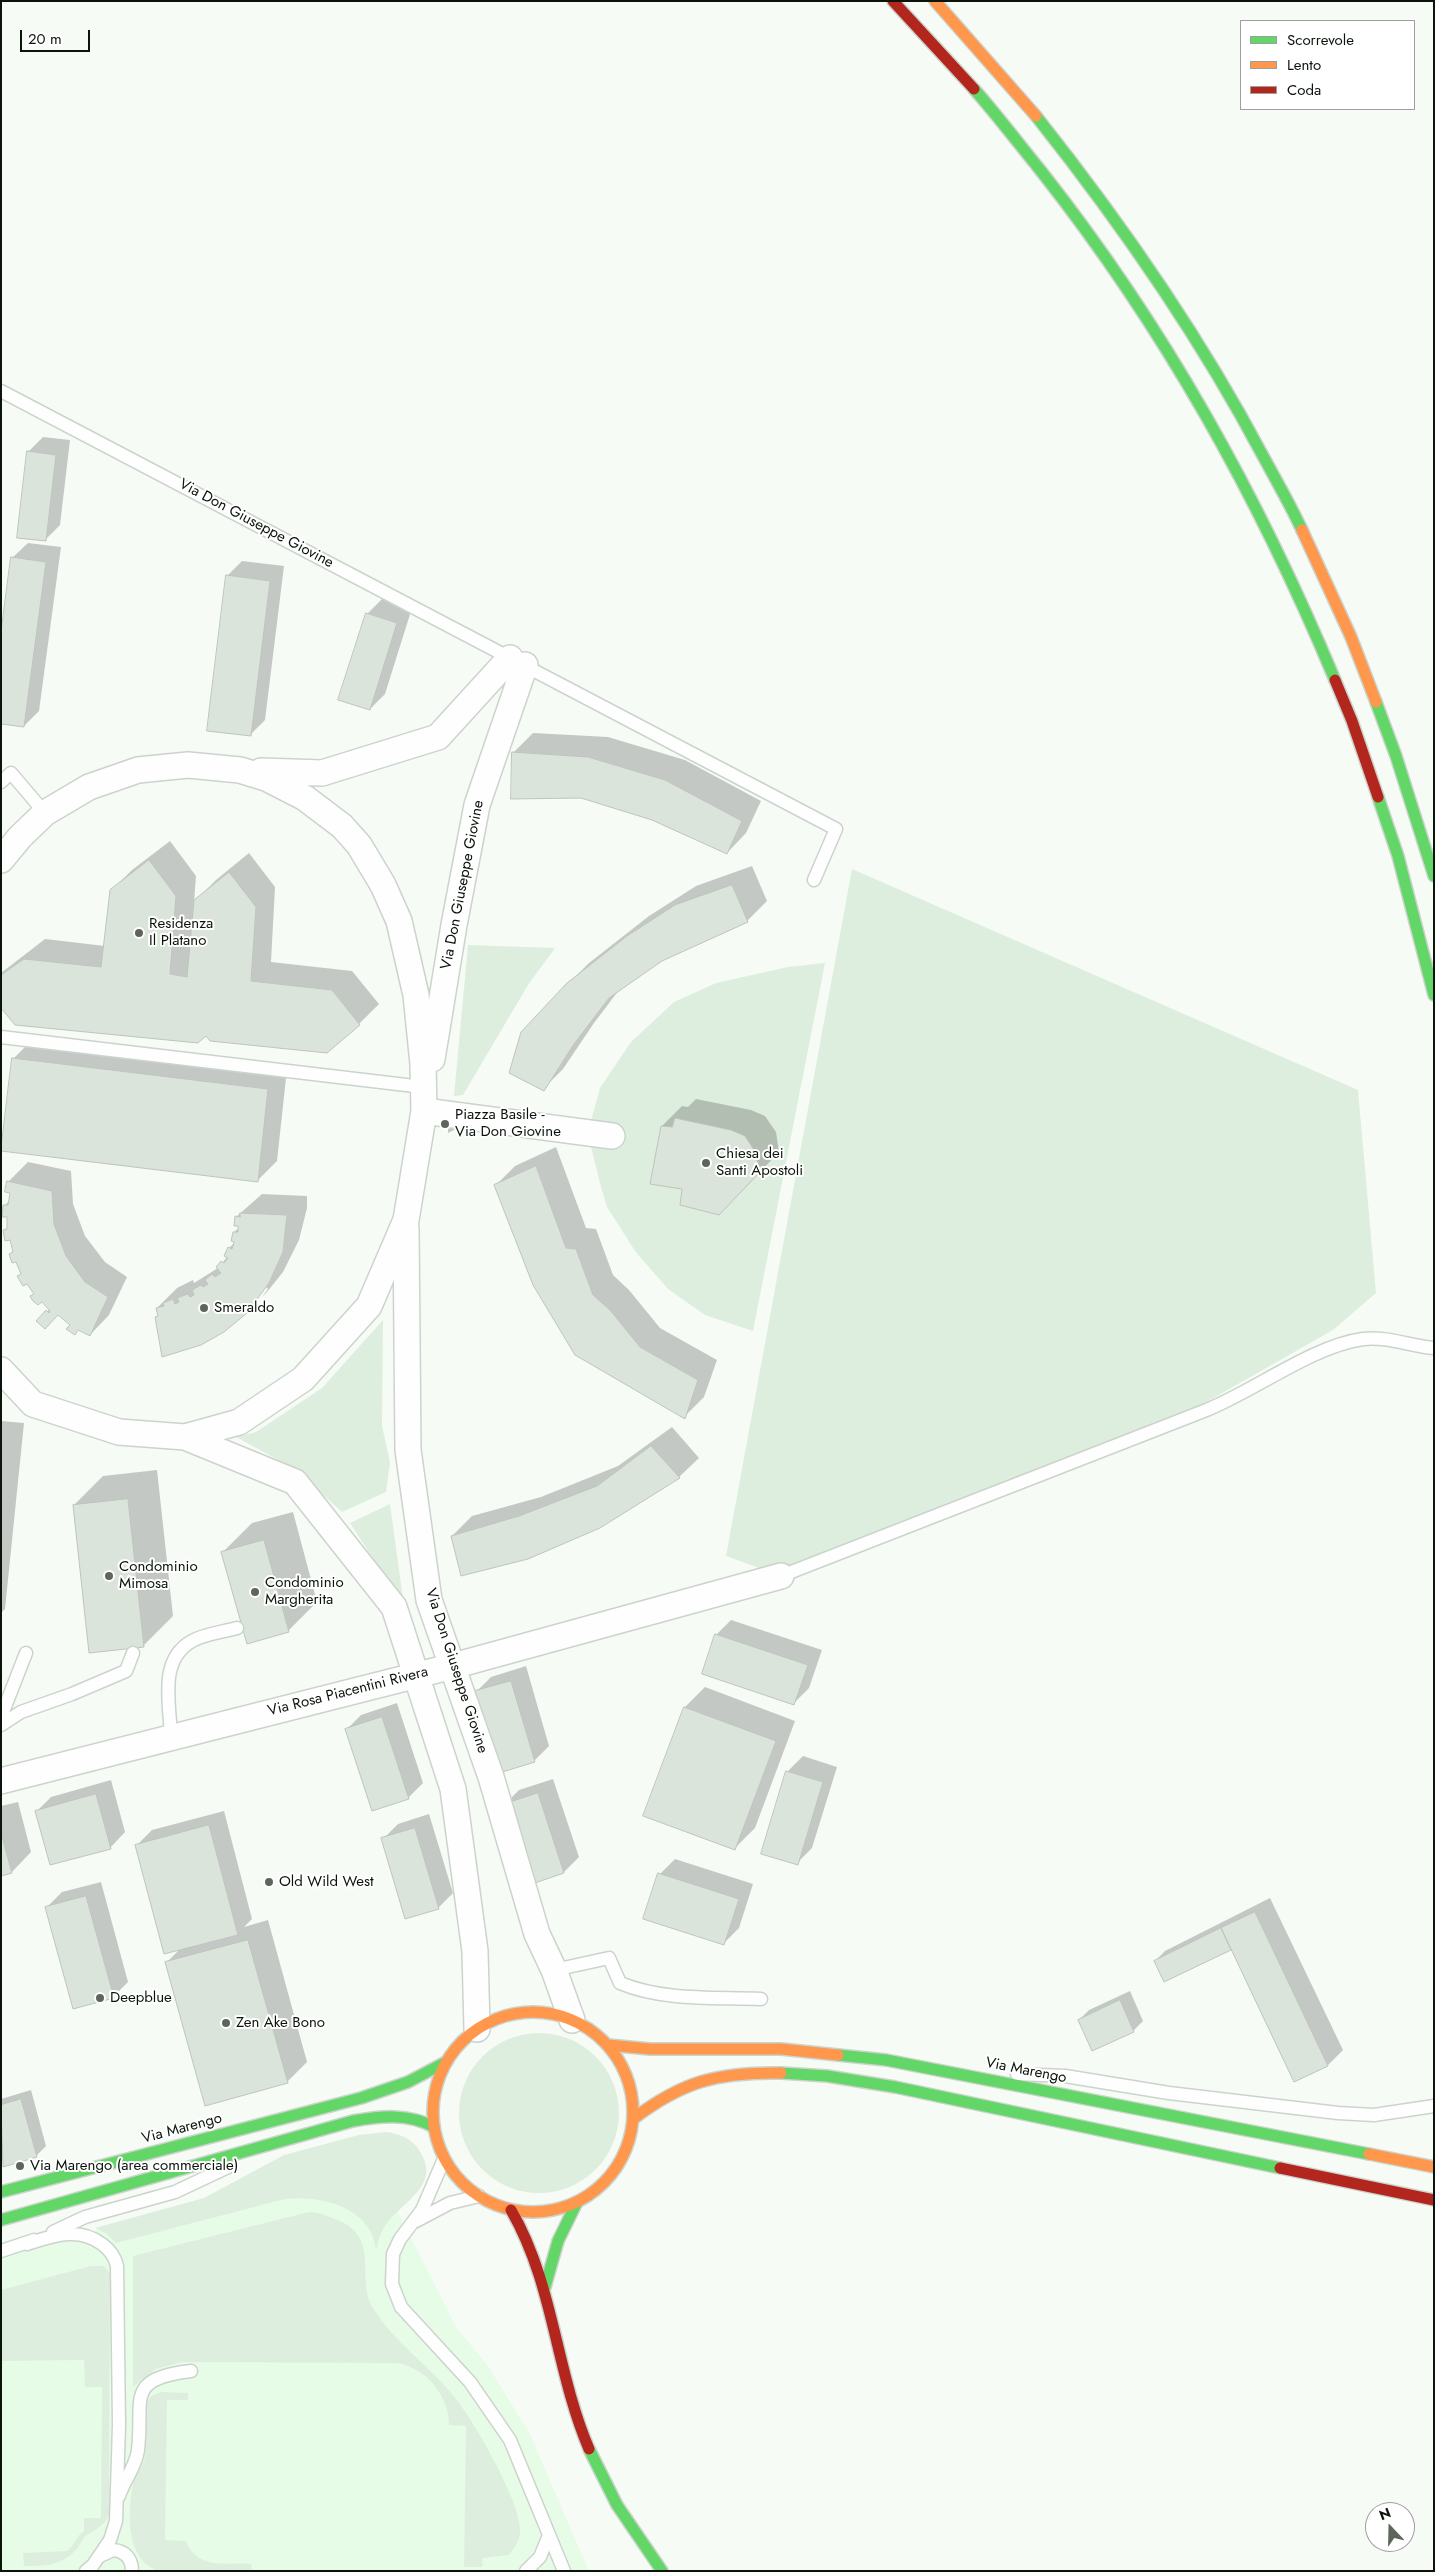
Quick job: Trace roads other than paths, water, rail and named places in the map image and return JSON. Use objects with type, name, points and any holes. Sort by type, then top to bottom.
[{"type":"main road","points":[[893,1],[943,52],[1032,159],[1116,270],[1191,384],[1257,504],[1312,623],[1362,746],[1396,852],[1434,995]]},
{"type":"main road","points":[[935,1],[964,31],[1061,147],[1141,253],[1215,368],[1283,490],[1338,610],[1388,734],[1434,876]]},
{"type":"main road","points":[[541,2012],[572,2020],[591,2030],[608,2045],[628,2078],[633,2104],[630,2140],[615,2170],[596,2190],[577,2202],[539,2212],[511,2210],[479,2196],[460,2181],[444,2159],[434,2127],[434,2092],[446,2062],[457,2046],[477,2029],[493,2020],[517,2013],[541,2012]]},
{"type":"main road","name":"Via Marengo","points":[[608,2045],[650,2050],[758,2048],[811,2051],[950,2071],[1434,2167]]},
{"type":"main road","name":"Via Marengo","points":[[1,2192],[370,2094],[423,2076],[446,2062]]},
{"type":"main road","points":[[633,2119],[665,2095],[704,2079],[757,2072],[824,2075],[895,2087],[1434,2200]]},
{"type":"main road","points":[[1,2220],[284,2140],[372,2118],[403,2117],[422,2121],[434,2127]]},
{"type":"main road","points":[[545,2287],[558,2241],[577,2202]]},
{"type":"main road","points":[[511,2210],[523,2229],[545,2287],[561,2368],[581,2430],[600,2474],[634,2535],[662,2571]]},
{"type":"street","points":[[1,860],[20,837],[45,813],[89,787],[138,770],[188,765],[240,770],[322,773],[438,737],[518,661]]},
{"type":"street","name":"Via Don Giuseppe Giovine","points":[[423,1099],[477,805],[518,661]]},
{"type":"street","points":[[185,1437],[239,1422],[303,1379],[368,1306],[406,1220],[423,1099],[419,1021],[412,974],[399,921],[372,864],[342,826],[323,810],[286,788],[240,770]]},
{"type":"street","points":[[423,1099],[612,1136]]},
{"type":"street","name":"Via Don Giuseppe Giovine","points":[[406,1220],[408,1450],[429,1600],[491,1777],[537,1934],[554,1970],[572,2020]]},
{"type":"street","points":[[1,1370],[33,1404],[119,1432],[185,1437],[295,1482],[394,1607],[453,1789],[475,1951],[477,2029]]},
{"type":"street","name":"Via Rosa Piacentini Rivera","points":[[1,1781],[453,1666],[781,1576]]},
{"type":"lane","name":"Via Don Giuseppe Giovine","points":[[1,391],[836,829],[814,880]]},
{"type":"lane","points":[[1,782],[11,773],[45,813]]},
{"type":"lane","points":[[1,1037],[423,1099]]},
{"type":"lane","points":[[781,1576],[1206,1410],[1316,1354],[1341,1345],[1363,1339],[1386,1339],[1434,1348]]},
{"type":"lane","points":[[171,1737],[168,1669],[177,1651],[193,1640],[237,1628]]},
{"type":"lane","points":[[1,1717],[26,1653]]},
{"type":"lane","points":[[1,1725],[21,1712],[72,1694],[126,1671],[133,1653]]},
{"type":"lane","points":[[554,1970],[609,1958],[620,1983],[639,1991],[660,1995],[761,1999]]},
{"type":"lane","points":[[950,2071],[1065,2076],[1169,2093],[1374,2115],[1434,2106]]},
{"type":"lane","points":[[26,2244],[85,2217],[189,2186],[284,2140]]},
{"type":"lane","points":[[444,2159],[435,2185],[412,2224],[400,2239],[393,2254],[391,2279],[397,2301],[461,2371],[494,2416],[517,2456],[564,2571]]},
{"type":"lane","points":[[412,2224],[450,2203],[479,2196]]},
{"type":"lane","points":[[1,2251],[62,2234],[80,2234],[99,2242],[116,2260],[119,2425],[116,2521]]},
{"type":"lane","points":[[96,2565],[110,2540],[116,2521],[121,2492],[135,2462],[138,2450],[138,2406],[141,2393],[152,2381],[162,2376],[192,2371]]},
{"type":"lane","points":[[526,2571],[540,2557],[549,2535]]},
{"type":"lane","points":[[86,2571],[96,2565],[106,2551],[112,2550],[119,2550],[141,2571]]},
{"type":"lane","points":[[128,2557],[132,2571]]},
{"type":"place","name":"Residenza Il Platano","points":[[139,933]]},
{"type":"place","name":"Piazza Basile - Via Don Giovine","points":[[445,1124]]},
{"type":"place","name":"Chiesa dei Santi Apostoli","points":[[706,1163]]},
{"type":"place","name":"Smeraldo","points":[[204,1308]]},
{"type":"place","name":"Condominio Mimosa","points":[[109,1576]]},
{"type":"place","name":"Condominio Margherita","points":[[255,1592]]},
{"type":"place","name":"Old Wild West","points":[[269,1882]]},
{"type":"place","name":"Deepblue","points":[[100,1998]]},
{"type":"place","name":"Zen Ake Bono","points":[[226,2023]]},
{"type":"place","name":"Via Marengo (area commerciale)","points":[[20,2166]]}]
